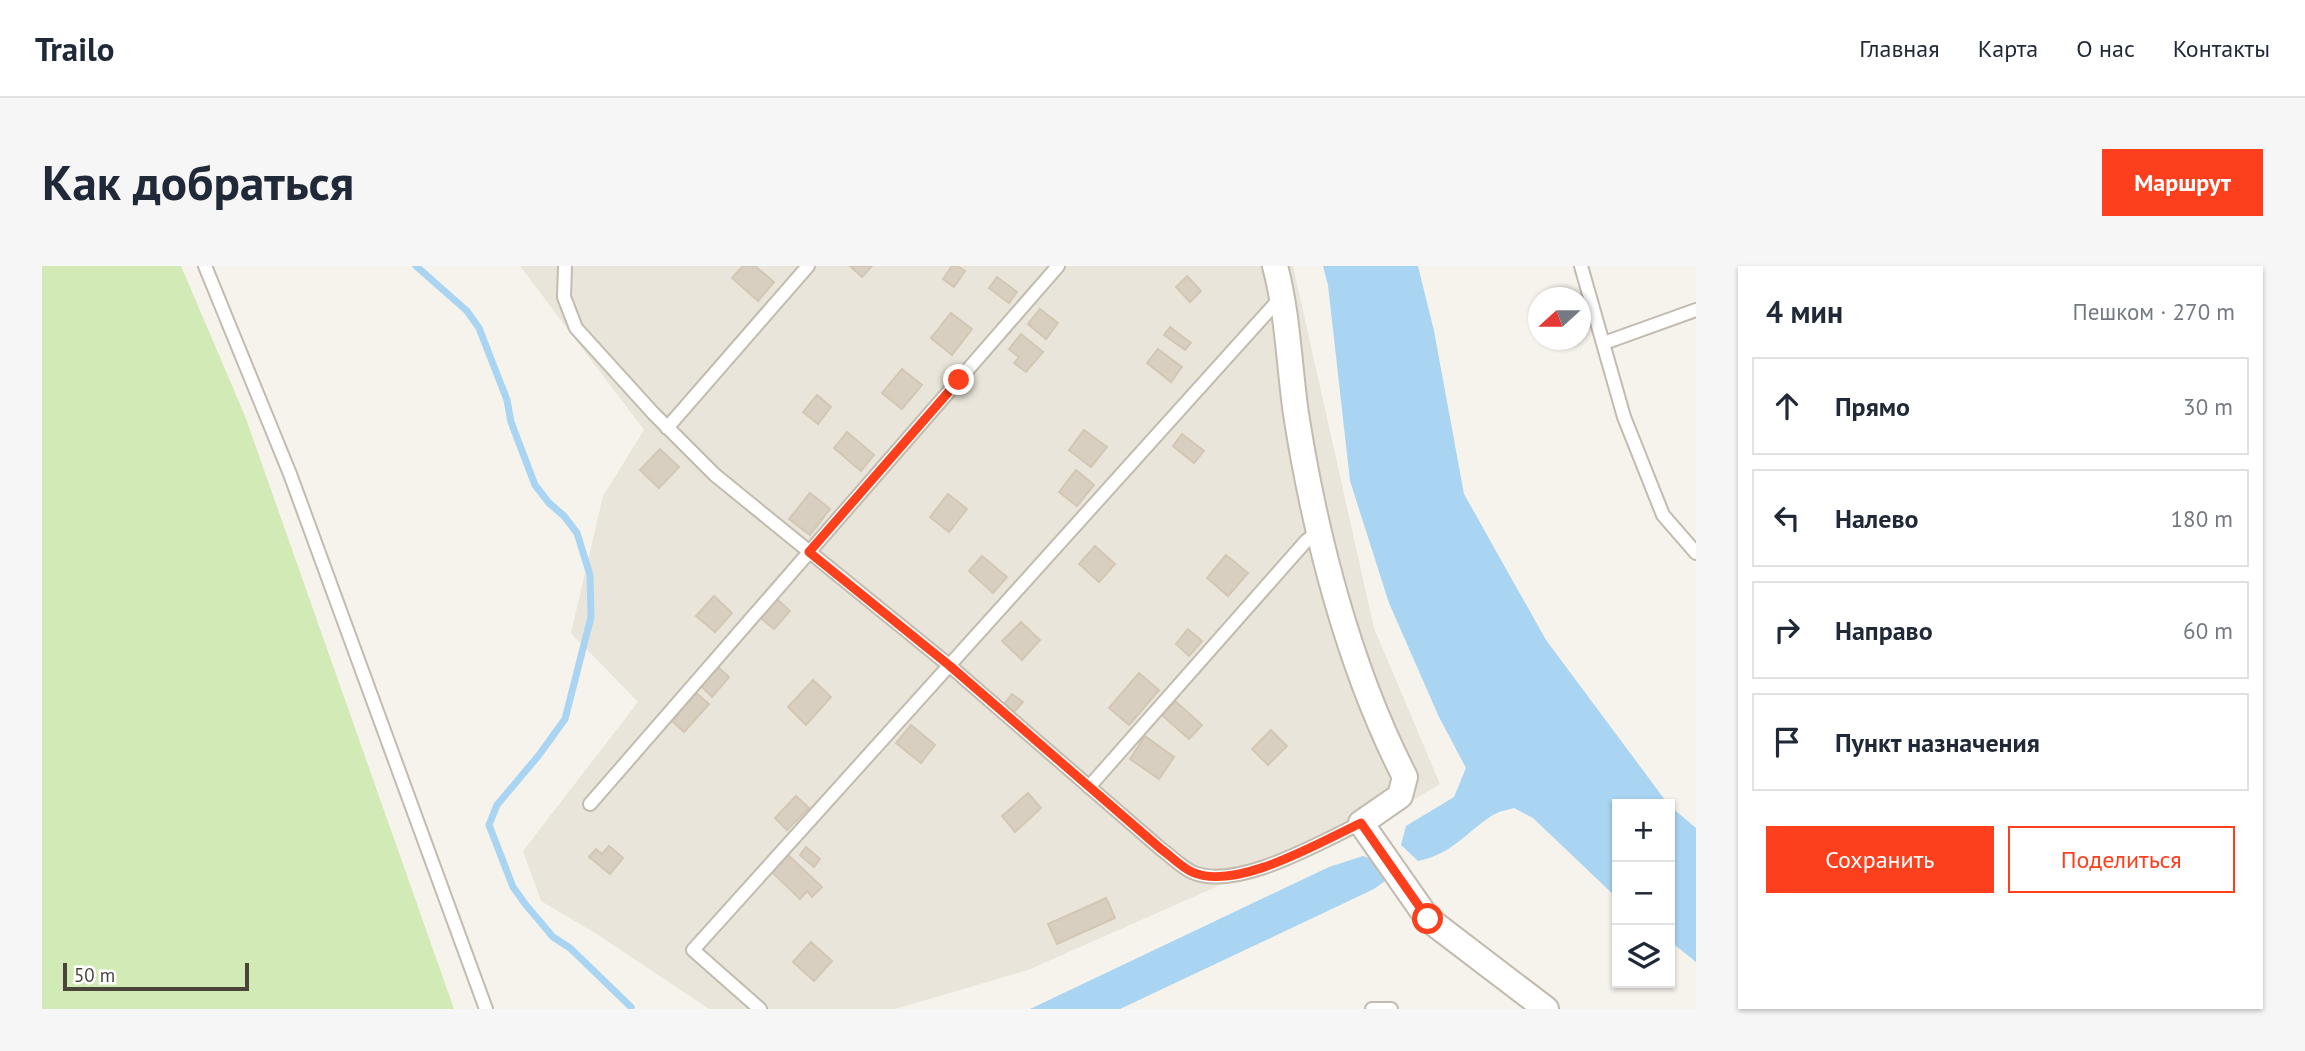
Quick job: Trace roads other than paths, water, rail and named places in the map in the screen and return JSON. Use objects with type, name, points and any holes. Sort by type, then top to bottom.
[{"type":"street","points":[[1275,266],[1283,295],[1296,414],[1318,532],[1352,648],[1389,746],[1405,777],[1400,796],[1361,823],[1428,919],[1546,1009]]},
{"type":"lane","points":[[205,266],[290,474],[486,1009]]},
{"type":"lane","points":[[565,266],[564,297],[576,328],[667,428],[715,475],[950,666],[1161,849],[1192,872],[1216,877],[1247,874],[1361,823]]},
{"type":"lane","points":[[667,428],[808,266]]},
{"type":"lane","points":[[590,804],[1058,266]]},
{"type":"lane","points":[[1581,266],[1624,417],[1663,515],[1696,553]]},
{"type":"lane","points":[[760,1009],[693,950],[1283,295]]},
{"type":"lane","points":[[1604,343],[1696,310]]},
{"type":"lane","points":[[1089,786],[1306,541],[1318,532]]},
{"type":"lane","points":[[1372,1009],[1391,1009]]},
{"type":"water","points":[[1323,266],[1418,266],[1434,331],[1464,494],[1546,640],[1664,799],[1612,799],[1612,893],[1533,818],[1514,808],[1493,815],[1450,848],[1430,858],[1418,861],[1401,845],[1406,826],[1454,797],[1466,768],[1439,717],[1389,603],[1350,481],[1328,285]]},
{"type":"water","points":[[1675,810],[1696,828],[1696,962],[1675,945]]},
{"type":"water","points":[[1363,856],[1375,860],[1385,881],[1374,889],[1120,1009],[1030,1009],[1329,867]]},
{"type":"waterway","points":[[416,266],[467,311],[479,328],[507,400],[511,422],[535,485],[577,533],[590,575],[591,617],[565,719],[497,805],[489,825],[513,887],[526,905],[553,937],[570,948],[631,1007]]}]
